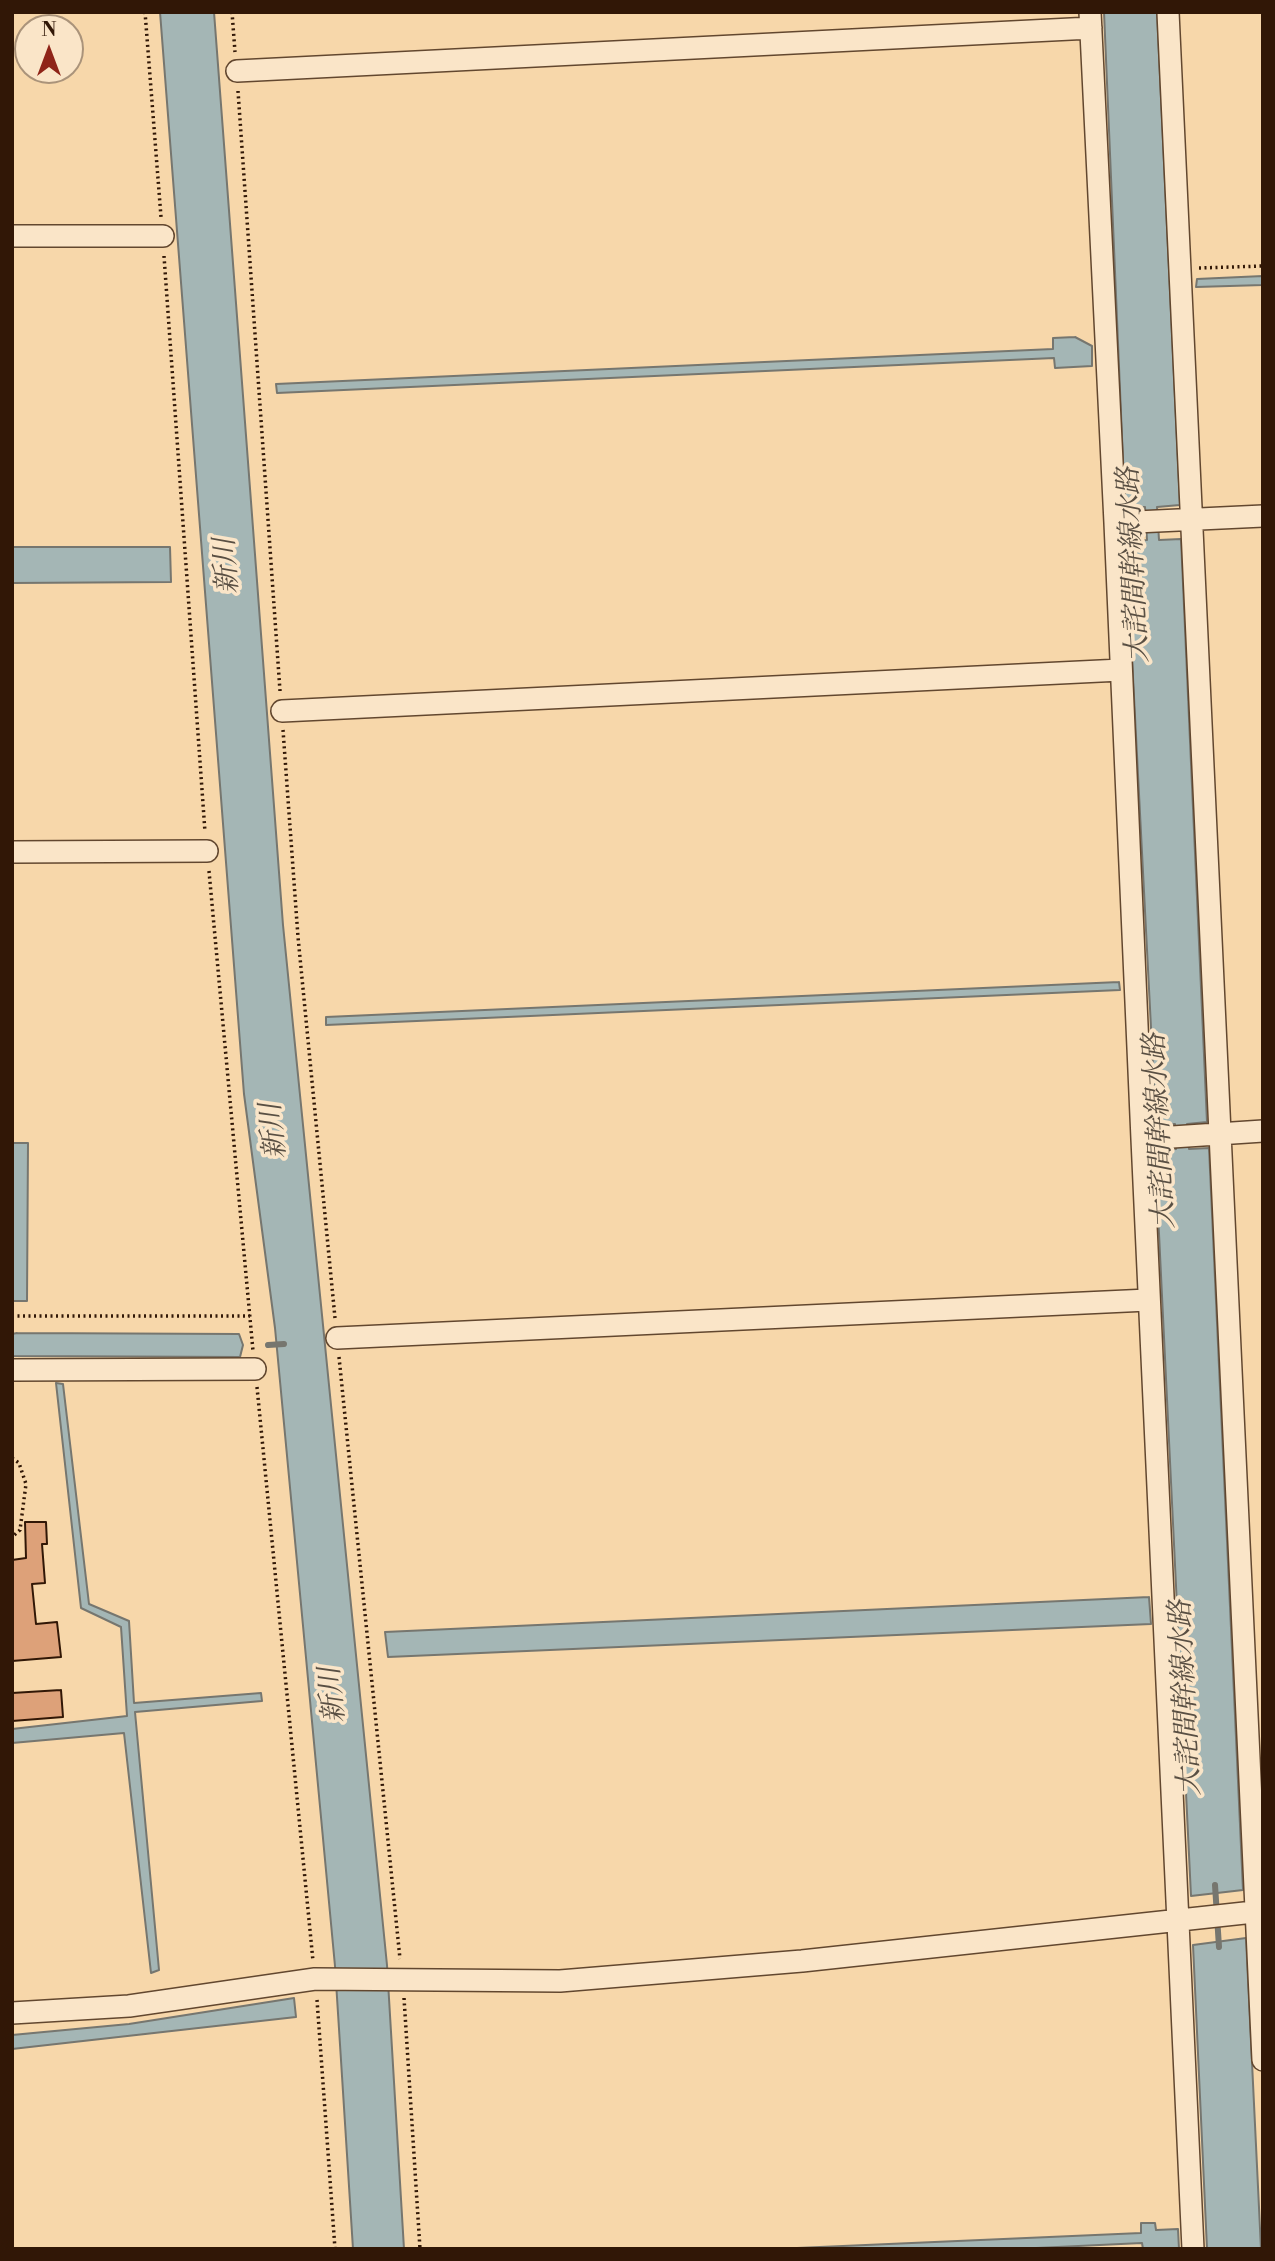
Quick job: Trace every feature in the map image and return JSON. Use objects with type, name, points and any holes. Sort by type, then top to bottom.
[{"type":"street","points":[[1168,12],[1219,1133],[1259,1912],[1263,2060]]},
{"type":"street","points":[[237,71],[1091,20],[1193,2249]]},
{"type":"street","points":[[12,236],[163,236]]},
{"type":"street","points":[[1115,523],[1263,516]]},
{"type":"street","points":[[282,711],[1121,670]]},
{"type":"street","points":[[12,852],[207,851]]},
{"type":"street","points":[[1142,1139],[1263,1131]]},
{"type":"street","points":[[337,1338],[1148,1300]]},
{"type":"street","points":[[12,1370],[255,1369]]},
{"type":"street","points":[[12,2013],[129,2006],[315,1979],[560,1981],[802,1961],[1259,1912]]},
{"type":"path","points":[[145,12],[207,851],[322,2044],[335,2249]]},
{"type":"path","points":[[232,12],[298,937],[402,1979],[420,2249]]},
{"type":"path","points":[[1180,269],[1263,266]]},
{"type":"path","points":[[12,1317],[250,1315]]},
{"type":"path","points":[[12,1458],[19,1463],[26,1484],[20,1530],[12,1536]]},
{"type":"water","name":"新川","points":[[160,12],[214,12],[283,925],[387,1965],[404,2249],[353,2249],[335,1966],[275,1328],[244,1094]]},
{"type":"water","points":[[1104,12],[1157,12],[1180,505],[1157,507],[1159,540],[1181,539],[1207,1122],[1187,1124],[1189,1149],[1209,1148],[1243,1890],[1191,1896],[1155,1151],[1176,1149],[1175,1124],[1156,1125],[1126,541],[1147,540],[1145,507],[1125,508]]},
{"type":"water","points":[[1263,276],[1263,285],[1196,287],[1197,279]]},
{"type":"water","points":[[1075,337],[1092,346],[1092,366],[1055,368],[1054,358],[277,393],[276,384],[1053,349],[1053,338]]},
{"type":"water","points":[[12,547],[170,547],[171,582],[12,583]]},
{"type":"water","points":[[1119,982],[1120,990],[326,1025],[326,1017]]},
{"type":"water","points":[[12,1143],[28,1143],[27,1301],[12,1301]]},
{"type":"water","points":[[12,1334],[239,1334],[243,1345],[240,1357],[12,1356]]},
{"type":"water","points":[[56,1383],[63,1384],[89,1604],[129,1621],[134,1703],[261,1693],[262,1701],[135,1712],[159,1970],[151,1973],[124,1733],[12,1743],[12,1729],[127,1716],[121,1627],[81,1608]]},
{"type":"water","points":[[1149,1597],[1151,1624],[388,1657],[385,1632]]},
{"type":"water","points":[[1246,1938],[1261,2249],[1207,2249],[1193,1945]]},
{"type":"water","points":[[294,1998],[296,2017],[12,2049],[12,2035],[129,2024]]},
{"type":"water","points":[[1141,2223],[1155,2223],[1156,2230],[1178,2229],[1179,2249],[1143,2249],[1142,2243],[1015,2249],[774,2249],[1141,2233]]},
{"type":"building","points":[[25,1522],[46,1522],[47,1544],[42,1544],[45,1583],[32,1584],[36,1624],[57,1622],[61,1657],[12,1661],[12,1560],[26,1558]]},
{"type":"building","points":[[61,1690],[63,1717],[12,1721],[12,1693]]},
{"type":"waterway","points":[[268,1345],[284,1344]]},
{"type":"waterway","name":"大詫間幹線水路","points":[[1215,1885],[1219,1947]]}]
